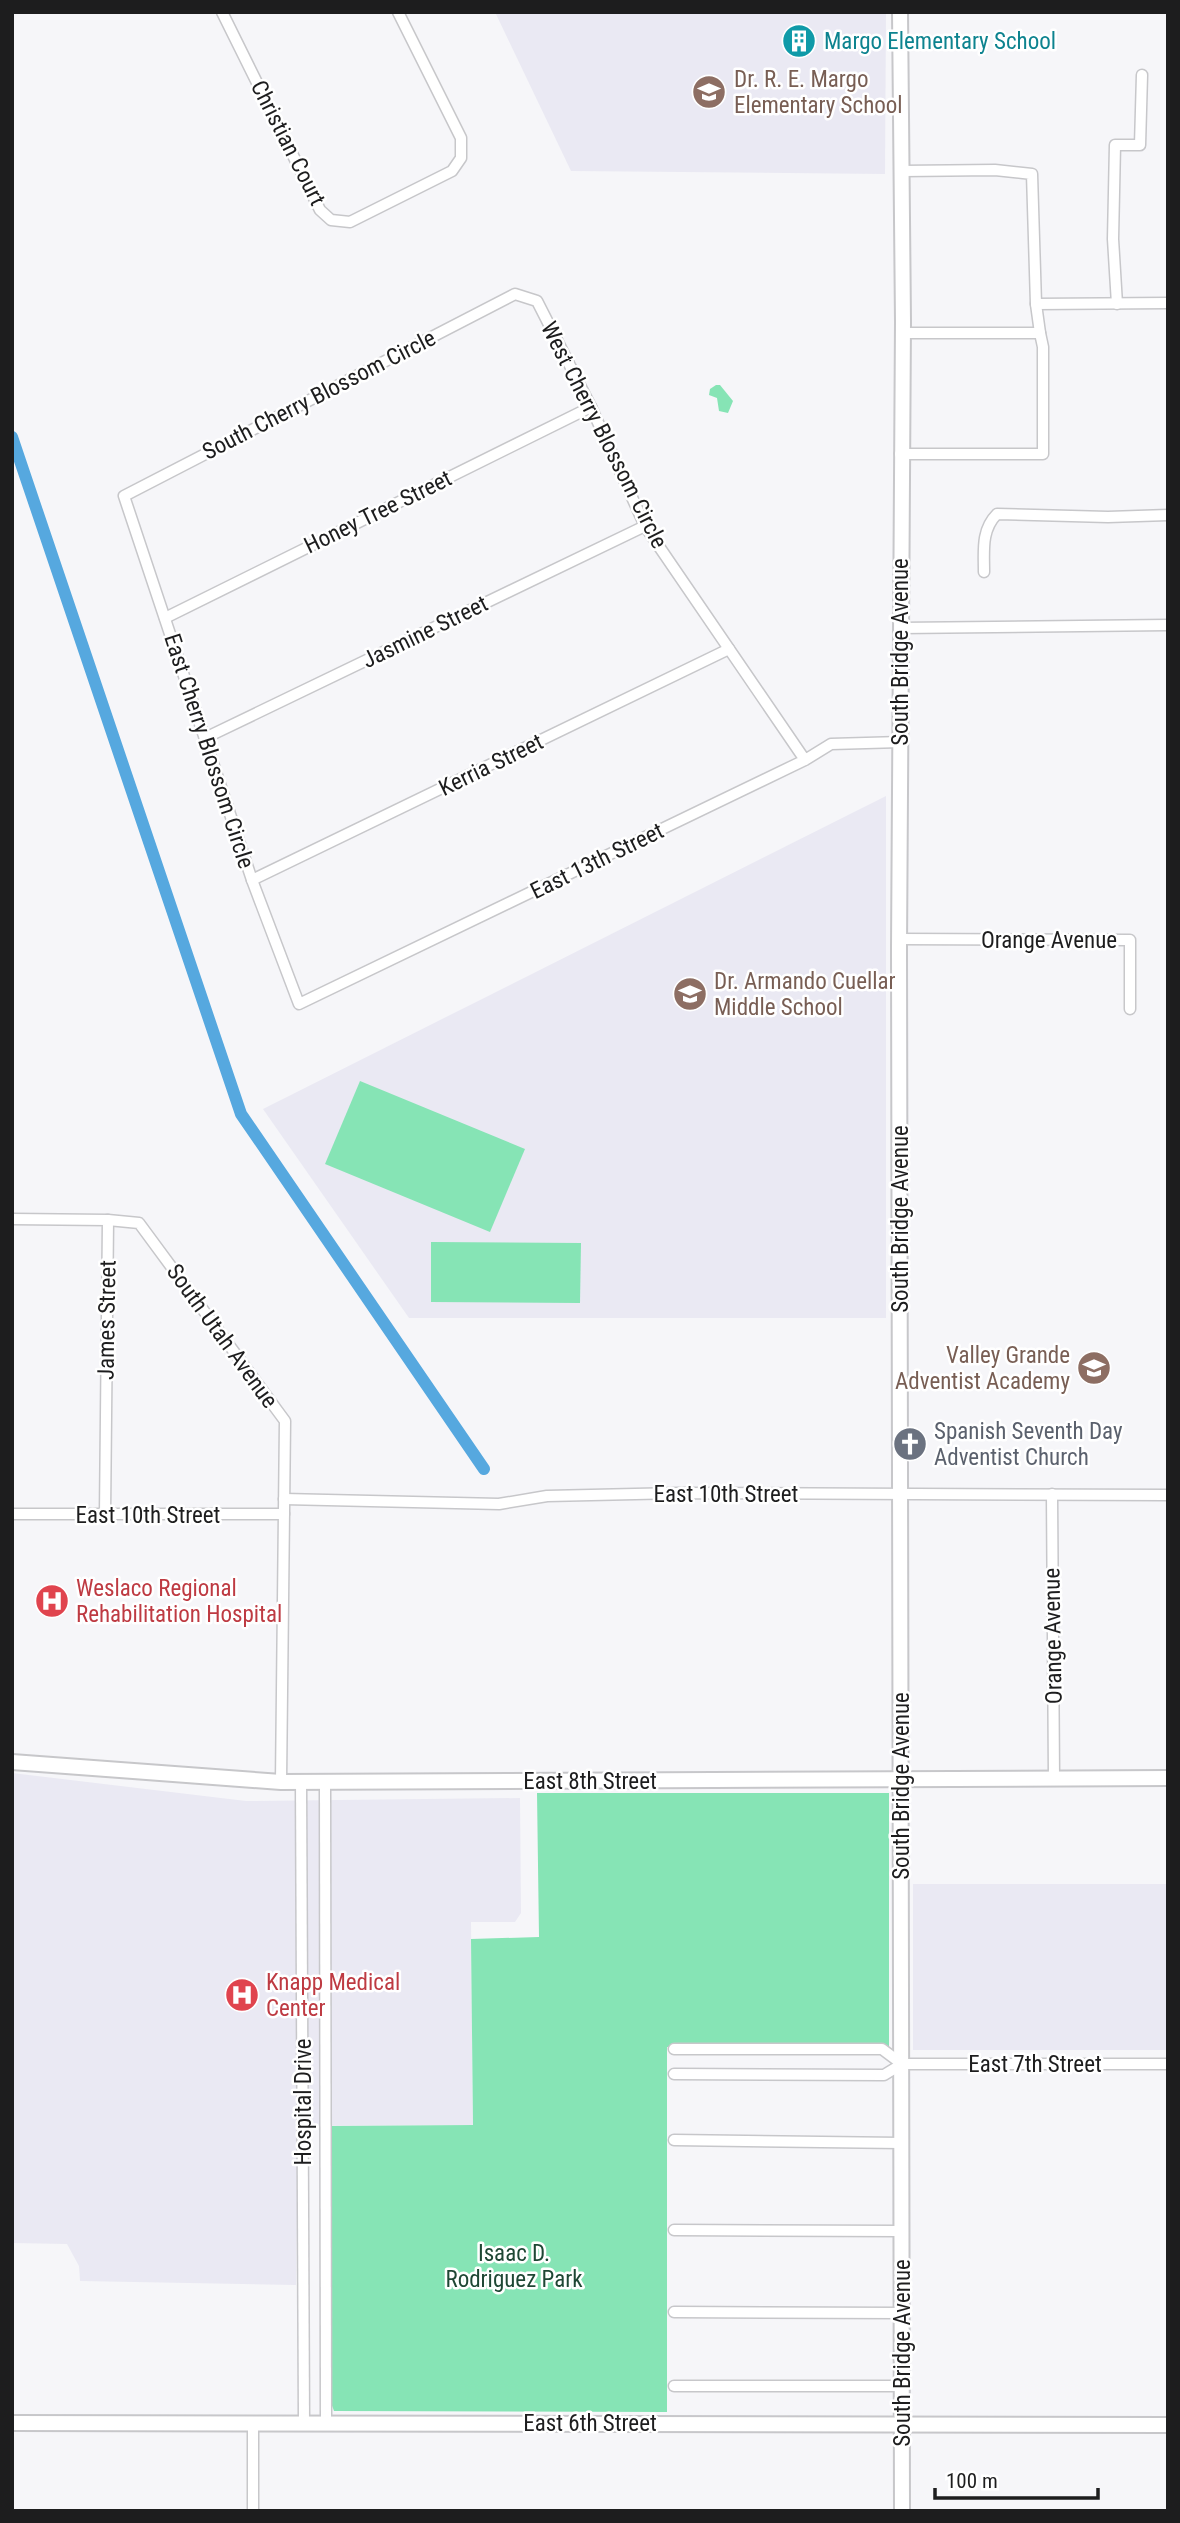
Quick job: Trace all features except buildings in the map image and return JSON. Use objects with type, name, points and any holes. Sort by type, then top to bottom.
[{"type":"street","name":"Christian Court","points":[[222,12],[320,210],[331,220],[350,222],[452,171],[461,158],[461,138],[398,12]]},
{"type":"street","name":"South Bridge Avenue","points":[[900,12],[903,333],[900,454],[899,939],[902,2511]]},
{"type":"street","points":[[1117,304],[1113,239],[1115,145],[1140,145],[1142,75]]},
{"type":"street","points":[[900,454],[1043,454],[1043,347],[1036,304],[1032,174],[995,170],[902,172]]},
{"type":"street","name":"West Cherry Blossom Circle","points":[[515,293],[537,301],[591,407],[645,526],[805,760]]},
{"type":"street","name":"South Cherry Blossom Circle","points":[[124,496],[515,293]]},
{"type":"street","points":[[1036,304],[1168,303]]},
{"type":"street","points":[[903,333],[1040,333]]},
{"type":"street","name":"Honey Tree Street","points":[[165,618],[591,407]]},
{"type":"street","name":"East Cherry Blossom Circle","points":[[124,496],[252,880],[299,1004]]},
{"type":"street","points":[[984,572],[984,538],[988,523],[997,514],[1108,517],[1168,515]]},
{"type":"street","name":"Jasmine Street","points":[[205,738],[645,526]]},
{"type":"street","points":[[900,628],[1168,625]]},
{"type":"street","name":"Kerria Street","points":[[252,880],[729,649]]},
{"type":"street","name":"East 13th Street","points":[[299,1004],[805,760],[831,744],[901,742]]},
{"type":"street","name":"Orange Avenue","points":[[899,939],[1130,940],[1130,1009]]},
{"type":"street","points":[[13,1219],[108,1220]]},
{"type":"street","name":"South Utah Avenue","points":[[108,1220],[139,1223],[285,1421],[281,1782]]},
{"type":"street","name":"James Street","points":[[105,1515],[108,1220]]},
{"type":"street","name":"Orange Avenue","points":[[1052,1494],[1055,1778]]},
{"type":"street","name":"East 10th Street","points":[[284,1499],[499,1504],[547,1496],[1168,1495]]},
{"type":"street","name":"East 10th Street","points":[[12,1514],[284,1514]]},
{"type":"street","name":"East 8th Street","points":[[12,1762],[281,1782],[1168,1778]]},
{"type":"street","name":"Hospital Drive","points":[[301,1782],[304,2422]]},
{"type":"street","name":"Hospital Drive","points":[[325,1782],[326,2422]]},
{"type":"street","name":"East 7th Street","points":[[674,2049],[882,2049],[902,2064]]},
{"type":"street","name":"East 7th Street","points":[[674,2074],[884,2075],[902,2064],[1168,2064]]},
{"type":"street","points":[[674,2140],[901,2143]]},
{"type":"street","points":[[674,2230],[901,2231]]},
{"type":"street","points":[[674,2312],[902,2313]]},
{"type":"street","points":[[674,2386],[902,2386]]},
{"type":"street","name":"East 6th Street","points":[[12,2423],[1168,2426]]},
{"type":"street","points":[[253,2423],[253,2511]]},
{"type":"shaded area","name":"Dr. R. E. Margo Elementary School","points":[[495,12],[886,12],[885,174],[571,171]]},
{"type":"shaded area","name":"Dr. Armando Cuellar Middle School","points":[[886,796],[886,1318],[409,1318],[263,1109]]},
{"type":"shaded area","name":"Knapp Medical Center","points":[[12,1773],[246,1801],[520,1798],[521,1913],[515,1922],[471,1922],[473,2125],[298,2126],[296,2285],[80,2281],[79,2266],[67,2244],[12,2243]]},
{"type":"shaded area","points":[[913,1884],[1168,1884],[1168,2050],[913,2050]]},
{"type":"green space","points":[[720,385],[733,401],[728,413],[719,411],[717,398],[709,395],[710,389]]},
{"type":"green space","points":[[360,1081],[525,1149],[490,1232],[325,1164]]},
{"type":"green space","points":[[431,1242],[581,1243],[580,1303],[431,1302]]},
{"type":"green space","name":"Isaac D. Rodriguez Park","points":[[537,1793],[889,1793],[889,2046],[667,2047],[667,2412],[334,2411],[331,2403],[332,2126],[473,2125],[471,1939],[539,1937]]},
{"type":"waterway","points":[[12,437],[241,1114],[484,1469]]},
{"type":"place","name":"Margo Elementary School","points":[[799,41]]},
{"type":"place","name":"Dr. R. E. Margo Elementary School","points":[[709,92]]},
{"type":"place","name":"Dr. Armando Cuellar Middle School","points":[[690,994]]},
{"type":"place","name":"Valley Grande Adventist Academy","points":[[1094,1368]]},
{"type":"place","name":"Spanish Seventh Day Adventist Church","points":[[910,1444]]},
{"type":"place","name":"Weslaco Regional Rehabilitation Hospital","points":[[52,1601]]},
{"type":"place","name":"Knapp Medical Center","points":[[242,1995]]}]
